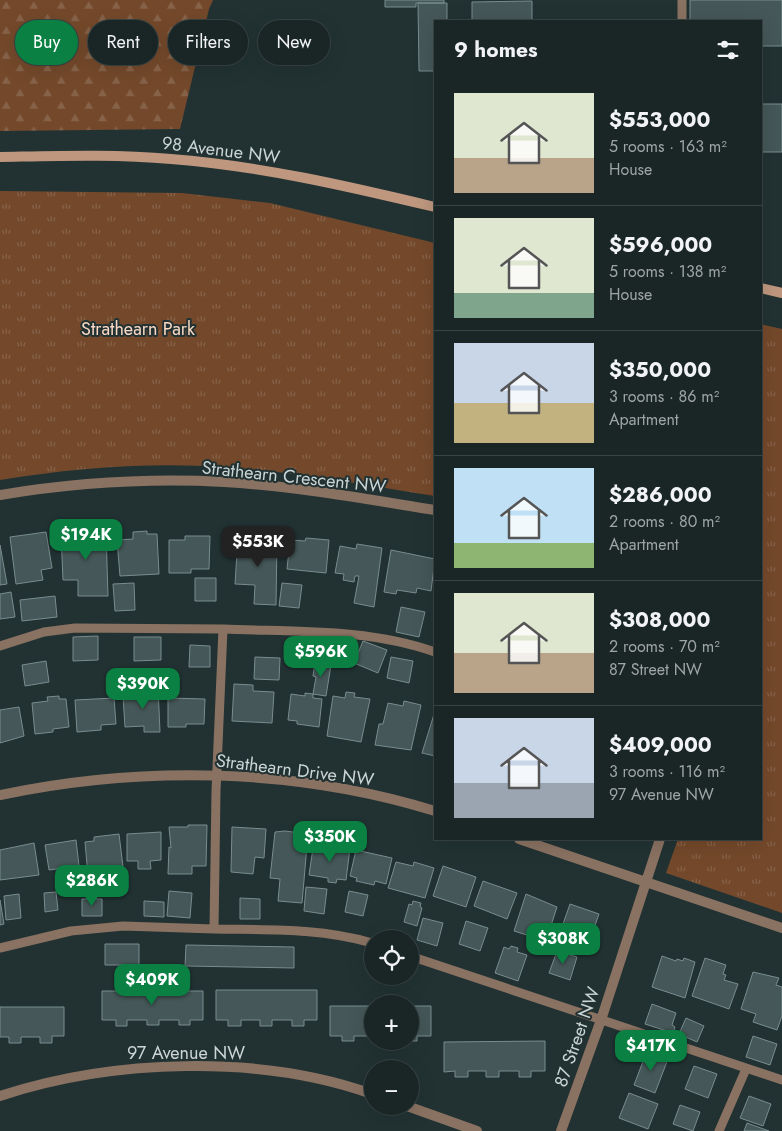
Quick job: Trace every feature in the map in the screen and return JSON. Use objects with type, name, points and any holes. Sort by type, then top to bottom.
[{"type":"main road","name":"98 Avenue NW","points":[[0,157],[108,156],[170,159],[238,166],[330,182],[434,207]]},
{"type":"main road","points":[[762,288],[782,293]]},
{"type":"street","name":"Strathearn Crescent NW","points":[[0,495],[60,485],[224,482],[351,497],[434,510]]},
{"type":"street","name":"Strathearn Drive NW","points":[[0,795],[94,780],[134,777],[217,776],[328,787],[434,811]]},
{"type":"street","points":[[522,840],[782,928]]},
{"type":"street","name":"87 Street NW","points":[[561,1131],[601,1020],[660,840]]},
{"type":"street","name":"97 Avenue NW","points":[[0,1096],[40,1084],[119,1069],[195,1066],[280,1073],[323,1081],[364,1092]]},
{"type":"street","points":[[419,1110],[477,1131]]},
{"type":"lane","points":[[682,0],[682,20]]},
{"type":"lane","points":[[0,646],[44,632],[75,628],[223,629],[348,634],[387,639],[434,652]]},
{"type":"lane","points":[[214,929],[217,776],[223,629]]},
{"type":"lane","points":[[0,948],[71,932],[123,926],[309,931],[342,935],[364,941]]},
{"type":"lane","points":[[419,959],[782,1080]]},
{"type":"lane","points":[[719,1131],[746,1069]]},
{"type":"green space","points":[[0,0],[213,0],[206,20],[168,20],[168,65],[195,65],[180,129],[0,131]]},
{"type":"green space","name":"Strathearn Park","points":[[0,191],[182,193],[270,203],[434,243],[434,496],[263,470],[179,465],[102,468],[0,480]]},
{"type":"green space","points":[[762,324],[782,329],[782,913],[666,873],[678,840],[762,840]]},
{"type":"building","points":[[385,0],[444,0],[444,3],[416,3],[416,7],[385,7]]},
{"type":"building","points":[[690,0],[782,0],[782,46],[762,46],[762,20],[690,20]]},
{"type":"building","points":[[532,1],[532,20],[472,20],[472,2]]},
{"type":"building","points":[[418,3],[447,3],[447,20],[434,20],[434,71],[419,71]]},
{"type":"building","points":[[762,104],[782,104],[782,152],[762,152]]},
{"type":"building","points":[[94,526],[100,526],[106,531],[108,596],[78,596],[78,580],[63,580],[61,534],[64,534],[64,530],[80,530],[80,535],[89,535],[89,531]]},
{"type":"building","points":[[147,531],[147,534],[157,534],[159,574],[120,576],[117,540],[133,539],[133,532]]},
{"type":"building","points":[[46,532],[52,568],[41,570],[43,580],[16,584],[10,537]]},
{"type":"building","points":[[185,536],[210,536],[209,569],[191,569],[191,573],[169,573],[169,540],[185,540]]},
{"type":"building","points":[[238,538],[277,540],[276,605],[254,604],[255,585],[235,584]]},
{"type":"building","points":[[306,538],[329,540],[326,573],[287,569],[290,540],[305,541]]},
{"type":"building","points":[[357,544],[382,548],[374,607],[354,603],[359,576],[355,576],[354,582],[343,580],[344,574],[335,573],[340,546],[356,549]]},
{"type":"building","points":[[0,545],[7,584],[0,585]]},
{"type":"building","points":[[391,550],[434,559],[431,591],[417,588],[416,593],[397,590],[396,594],[384,592]]},
{"type":"building","points":[[195,578],[216,578],[216,601],[195,601]]},
{"type":"building","points":[[134,583],[135,610],[115,611],[113,584]]},
{"type":"building","points":[[282,583],[302,585],[299,608],[279,606]]},
{"type":"building","points":[[11,592],[15,617],[0,619],[0,594]]},
{"type":"building","points":[[55,596],[57,617],[22,621],[20,600]]},
{"type":"building","points":[[401,607],[425,612],[419,637],[396,632]]},
{"type":"building","points":[[98,636],[98,660],[73,661],[73,637]]},
{"type":"building","points":[[134,637],[161,637],[161,660],[134,661]]},
{"type":"building","points":[[363,641],[387,650],[378,673],[354,663]]},
{"type":"building","points":[[190,645],[210,646],[210,667],[189,667]]},
{"type":"building","points":[[255,657],[280,658],[279,680],[254,679]]},
{"type":"building","points":[[391,657],[413,661],[409,683],[387,678]]},
{"type":"building","points":[[46,661],[49,682],[25,686],[22,665]]},
{"type":"building","points":[[315,662],[331,665],[326,696],[313,694],[316,677],[313,676]]},
{"type":"building","points":[[234,684],[253,685],[253,691],[274,692],[272,723],[232,721]]},
{"type":"building","points":[[158,687],[160,732],[144,732],[144,726],[125,727],[123,696],[132,696],[132,689],[140,689],[140,696],[147,696],[147,688]]},
{"type":"building","points":[[346,692],[355,693],[354,697],[370,699],[361,742],[327,736],[333,696],[345,698]]},
{"type":"building","points":[[305,693],[313,694],[313,698],[322,699],[319,727],[297,724],[297,721],[288,720],[291,694],[305,696]]},
{"type":"building","points":[[59,696],[59,699],[66,699],[69,727],[53,729],[53,732],[35,734],[32,703],[48,701],[47,697]]},
{"type":"building","points":[[114,698],[116,724],[101,725],[101,730],[77,732],[75,700]]},
{"type":"building","points":[[168,698],[205,699],[204,724],[168,727]]},
{"type":"building","points":[[404,701],[421,705],[411,750],[375,745],[379,724],[383,724],[388,703],[403,706]]},
{"type":"building","points":[[19,707],[24,736],[0,743],[0,710]]},
{"type":"building","points":[[434,714],[434,756],[422,753]]},
{"type":"building","points":[[188,825],[207,825],[206,866],[192,866],[192,874],[168,874],[169,847],[171,848],[169,827],[188,827]]},
{"type":"building","points":[[232,827],[266,829],[264,858],[255,857],[253,874],[231,872]]},
{"type":"building","points":[[285,831],[308,834],[302,903],[278,901],[280,879],[270,878],[275,832]]},
{"type":"building","points":[[161,832],[161,860],[150,861],[151,869],[138,869],[138,861],[127,861],[127,834]]},
{"type":"building","points":[[119,834],[123,867],[106,869],[107,885],[89,887],[85,842],[94,841],[94,837]]},
{"type":"building","points":[[76,840],[79,866],[49,870],[45,845]]},
{"type":"building","points":[[34,843],[39,875],[0,880],[0,850]]},
{"type":"building","points":[[323,845],[350,848],[346,880],[337,879],[336,883],[328,882],[328,878],[309,875],[313,848],[322,849]]},
{"type":"building","points":[[356,850],[392,858],[386,884],[375,881],[374,885],[356,881],[357,878],[350,876]]},
{"type":"building","points":[[396,862],[413,866],[414,862],[434,868],[425,898],[388,888]]},
{"type":"building","points":[[443,866],[476,877],[466,907],[433,896]]},
{"type":"building","points":[[483,881],[517,893],[507,919],[474,906]]},
{"type":"building","points":[[306,887],[327,889],[324,914],[304,911]]},
{"type":"building","points":[[169,891],[192,893],[190,918],[167,916]]},
{"type":"building","points":[[349,891],[368,895],[363,916],[345,912]]},
{"type":"building","points":[[56,892],[58,910],[45,912],[44,893]]},
{"type":"building","points":[[19,894],[21,918],[6,920],[4,896]]},
{"type":"building","points":[[526,894],[557,907],[546,941],[514,931]]},
{"type":"building","points":[[240,898],[260,899],[260,919],[240,919]]},
{"type":"building","points":[[82,899],[102,899],[102,916],[82,916]]},
{"type":"building","points":[[0,900],[4,924],[0,925]]},
{"type":"building","points":[[144,901],[164,902],[164,917],[144,916]]},
{"type":"building","points":[[413,901],[421,903],[420,907],[422,908],[417,926],[404,922],[409,904],[412,905]]},
{"type":"building","points":[[570,904],[599,914],[585,954],[556,944]]},
{"type":"building","points":[[423,918],[443,923],[437,946],[419,941]]},
{"type":"building","points":[[466,921],[488,928],[480,951],[459,944]]},
{"type":"building","points":[[105,944],[139,944],[139,965],[105,965]]},
{"type":"building","points":[[186,945],[294,947],[294,968],[185,966]]},
{"type":"building","points":[[511,946],[518,948],[517,952],[527,955],[518,981],[495,973],[504,947],[509,949]]},
{"type":"building","points":[[557,951],[577,957],[570,980],[549,973]]},
{"type":"building","points":[[662,956],[676,961],[677,959],[683,961],[684,958],[695,962],[685,998],[652,987]]},
{"type":"building","points":[[705,958],[726,965],[723,974],[726,975],[724,980],[738,984],[729,1009],[692,996]]},
{"type":"building","points":[[753,972],[779,978],[776,985],[782,987],[782,1016],[777,1030],[753,1022],[756,1014],[741,1009]]},
{"type":"building","points":[[216,990],[317,990],[317,1020],[304,1020],[304,1026],[292,1026],[292,1020],[272,1020],[272,1026],[260,1026],[260,1020],[241,1020],[241,1026],[228,1026],[228,1020],[216,1020]]},
{"type":"building","points":[[102,991],[203,991],[203,1020],[190,1020],[190,1025],[179,1025],[179,1020],[159,1020],[159,1025],[147,1025],[147,1020],[127,1020],[127,1026],[116,1026],[116,1020],[102,1020]]},
{"type":"building","points":[[652,1004],[676,1013],[672,1025],[675,1027],[673,1033],[645,1024]]},
{"type":"building","points":[[330,1006],[364,1006],[364,1036],[354,1036],[354,1041],[342,1041],[342,1036],[330,1036]]},
{"type":"building","points":[[419,1006],[431,1006],[431,1036],[419,1036]]},
{"type":"building","points":[[0,1007],[64,1007],[64,1036],[52,1036],[52,1043],[40,1043],[40,1037],[21,1037],[21,1043],[9,1043],[9,1037],[0,1037]]},
{"type":"building","points":[[686,1018],[704,1026],[697,1042],[679,1034]]},
{"type":"building","points":[[753,1036],[777,1044],[770,1065],[746,1057]]},
{"type":"building","points":[[545,1041],[545,1071],[531,1071],[531,1077],[519,1077],[519,1071],[499,1071],[499,1077],[486,1077],[486,1071],[468,1071],[468,1077],[455,1077],[455,1071],[444,1072],[444,1042]]},
{"type":"building","points":[[647,1051],[668,1059],[655,1093],[634,1085]]},
{"type":"building","points":[[694,1066],[717,1074],[708,1098],[685,1089]]},
{"type":"building","points":[[629,1093],[658,1104],[648,1129],[619,1118]]},
{"type":"building","points":[[749,1096],[771,1104],[763,1126],[740,1118]]},
{"type":"building","points":[[680,1105],[700,1112],[693,1131],[673,1124]]},
{"type":"building","points":[[747,1123],[769,1131],[744,1131]]}]
